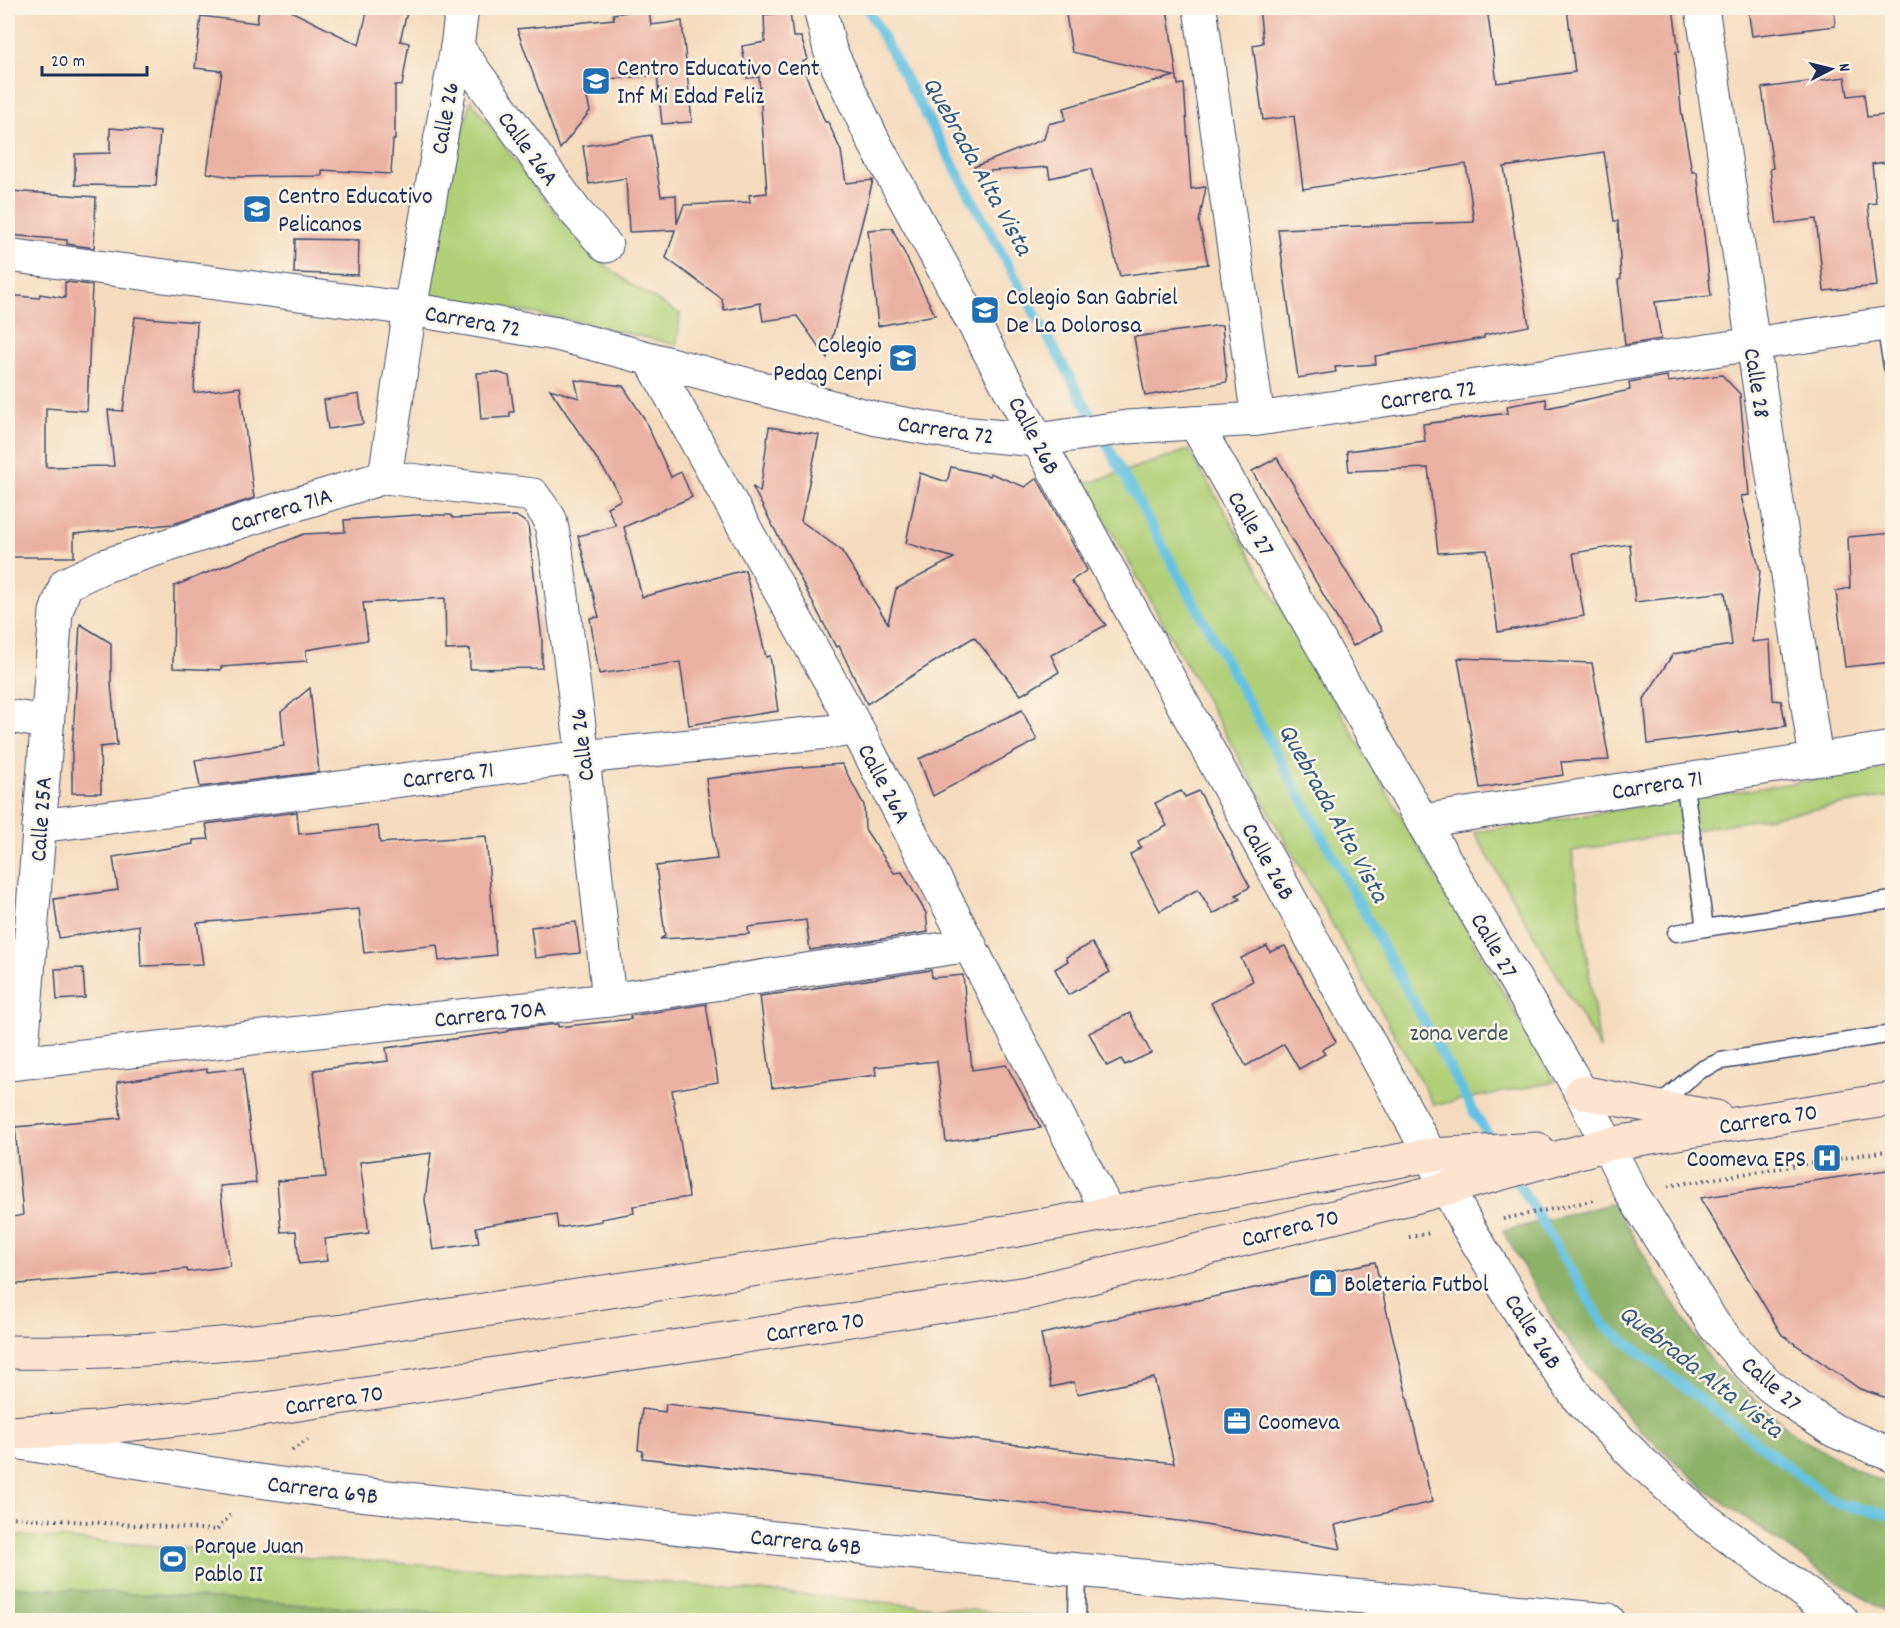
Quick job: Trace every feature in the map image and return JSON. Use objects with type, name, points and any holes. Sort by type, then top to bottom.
[{"type":"main road","points":[[1581,1092],[1747,1122]]},
{"type":"main road","name":"Carrera 70","points":[[8,1352],[159,1350],[260,1341],[1000,1233],[1430,1155],[1480,1165],[1893,1099]]},
{"type":"main road","name":"Carrera 70","points":[[8,1432],[97,1428],[266,1409],[1027,1293],[1447,1188],[1480,1165]]},
{"type":"street","name":"Calle 26","points":[[385,477],[410,309],[462,8]]},
{"type":"street","name":"Calle 26B","points":[[820,8],[830,50],[874,142],[1052,438],[1447,1188],[1468,1227],[1539,1343],[1579,1399],[1636,1458],[1702,1517],[1842,1620]]},
{"type":"street","points":[[1200,8],[1258,419]]},
{"type":"street","name":"Calle 28","points":[[1702,8],[1816,759]]},
{"type":"street","name":"Calle 26A","points":[[457,47],[575,211],[606,246]]},
{"type":"street","name":"Carrera 72","points":[[8,255],[410,309],[557,334],[877,419],[949,432],[1052,438],[1127,427],[1258,419],[1889,324]]},
{"type":"street","name":"Calle 26A","points":[[651,360],[857,729],[1108,1212]]},
{"type":"street","name":"Calle 27","points":[[1195,423],[1422,821],[1581,1092],[1631,1192],[1714,1325],[1770,1386],[1835,1431],[1893,1455]]},
{"type":"street","name":"Carrera 71A","points":[[56,612],[66,584],[104,566],[385,477],[533,495]]},
{"type":"street","name":"Calle 26","points":[[533,495],[550,519],[556,550],[583,757],[609,1000]]},
{"type":"street","name":"Calle 25A","points":[[14,1063],[39,826],[56,612]]},
{"type":"street","points":[[8,716],[47,722]]},
{"type":"street","name":"Carrera 71","points":[[39,826],[583,757],[857,729]]},
{"type":"street","name":"Carrera 71","points":[[1422,821],[1893,748]]},
{"type":"street","name":"Carrera 70A","points":[[14,1063],[609,1000],[970,945]]},
{"type":"street","name":"Carrera 69B","points":[[8,1441],[261,1482],[331,1491],[1078,1570],[1608,1620]]},
{"type":"lane","points":[[1889,324],[1893,367]]},
{"type":"lane","points":[[1684,780],[1705,928]]},
{"type":"lane","points":[[1677,933],[1893,900]]},
{"type":"lane","points":[[1656,1107],[1698,1071],[1721,1061],[1893,1034]]},
{"type":"lane","points":[[1077,1620],[1078,1570]]},
{"type":"path","points":[[1666,1186],[1893,1150]]},
{"type":"path","points":[[1512,1218],[1559,1208]]},
{"type":"path","points":[[8,1517],[217,1530],[294,1448],[309,1439]]},
{"type":"green space","points":[[471,100],[534,187],[587,248],[642,292],[680,314],[677,345],[575,321],[419,293]]},
{"type":"green space","name":"zona verde","points":[[1189,450],[1555,1082],[1434,1105],[1085,484]]},
{"type":"green space","points":[[1892,768],[1892,796],[1572,851],[1600,1049],[1474,832]]},
{"type":"green space","points":[[1614,1203],[1657,1278],[1713,1363],[1798,1437],[1870,1477],[1892,1484],[1892,1615],[1822,1572],[1706,1490],[1629,1419],[1558,1328],[1503,1231]]},
{"type":"green space","name":"Parque Juan Pablo II","points":[[8,1535],[670,1583],[1078,1620],[8,1620]]},
{"type":"green space","points":[[8,1586],[544,1620],[8,1620]]},
{"type":"building","points":[[259,8],[285,8],[359,45],[368,8],[408,8],[400,41],[409,43],[402,86],[395,85],[395,140],[393,140],[391,174],[322,170],[322,176],[232,177],[207,173],[222,71],[195,68],[201,16],[257,23]]},
{"type":"building","points":[[1065,8],[1167,8],[1178,85],[1184,84],[1191,189],[1206,187],[1199,222],[1208,264],[1120,276],[1091,169],[1050,178],[1048,167],[975,172],[974,167],[1044,139],[1048,124],[1065,120],[1064,108],[1174,76],[1072,52]]},
{"type":"building","points":[[1259,8],[1487,8],[1497,83],[1575,72],[1567,8],[1673,8],[1679,52],[1676,52],[1681,109],[1692,172],[1697,172],[1711,296],[1655,302],[1661,339],[1625,345],[1618,280],[1621,279],[1618,221],[1614,221],[1604,152],[1504,167],[1529,326],[1484,335],[1484,338],[1375,356],[1376,364],[1335,367],[1336,372],[1298,378],[1278,229],[1474,222],[1466,164],[1303,189],[1294,116],[1263,120],[1253,45],[1263,43]]},
{"type":"building","points":[[1748,8],[1834,8],[1835,26],[1752,36]]},
{"type":"building","points":[[649,9],[651,25],[682,21],[692,122],[662,124],[657,75],[583,81],[590,111],[560,149],[517,29],[614,19],[613,14]]},
{"type":"building","points":[[790,12],[793,37],[801,37],[808,59],[801,63],[825,122],[828,122],[841,151],[846,183],[873,180],[827,358],[797,316],[763,321],[760,303],[724,310],[722,299],[666,258],[675,230],[629,232],[626,178],[589,184],[583,146],[651,135],[661,196],[676,195],[677,224],[684,205],[750,202],[749,195],[767,193],[759,77],[747,78],[742,46],[765,42],[764,15]]},
{"type":"building","points":[[1845,77],[1848,96],[1864,94],[1867,117],[1893,114],[1893,161],[1872,164],[1876,203],[1868,204],[1877,286],[1824,291],[1816,219],[1777,224],[1770,169],[1773,168],[1762,88]]},
{"type":"building","points":[[110,128],[160,132],[156,186],[75,185],[75,154],[110,153]]},
{"type":"building","points":[[10,191],[96,197],[94,248],[67,244],[67,240],[8,235]]},
{"type":"building","points":[[892,228],[935,315],[878,326],[868,230]]},
{"type":"building","points":[[295,239],[359,240],[358,275],[294,273]]},
{"type":"building","points":[[65,282],[92,285],[87,411],[46,408],[46,467],[114,466],[108,410],[123,411],[135,317],[197,322],[194,393],[240,387],[254,498],[173,524],[74,534],[74,557],[8,557],[8,295],[39,298],[40,294],[65,298]]},
{"type":"building","points":[[1222,325],[1227,382],[1145,396],[1134,337]]},
{"type":"building","points":[[496,372],[509,376],[514,412],[510,412],[510,417],[481,419],[477,373]]},
{"type":"building","points":[[1722,375],[1740,394],[1749,495],[1741,496],[1760,571],[1752,642],[1770,640],[1773,700],[1781,701],[1786,726],[1648,744],[1644,699],[1673,654],[1732,645],[1725,592],[1635,602],[1630,544],[1573,553],[1584,616],[1498,632],[1487,550],[1438,553],[1428,468],[1349,471],[1347,451],[1425,441],[1423,424],[1508,413],[1507,406],[1546,399],[1547,408],[1630,390],[1629,382],[1667,376],[1668,382]]},
{"type":"building","points":[[575,380],[623,386],[644,418],[671,477],[681,472],[692,497],[624,527],[642,597],[745,570],[766,657],[770,656],[778,711],[689,725],[680,662],[599,674],[590,618],[599,617],[578,536],[616,526],[607,507],[621,500],[613,483],[550,389],[579,398]]},
{"type":"building","points":[[359,394],[363,424],[328,429],[324,400]]},
{"type":"building","points":[[769,427],[819,435],[801,521],[841,550],[888,623],[896,589],[954,558],[906,543],[920,473],[947,482],[951,467],[990,476],[990,473],[1025,487],[1037,478],[1087,570],[1071,581],[1106,625],[1051,655],[1059,672],[1021,695],[974,637],[867,704],[839,646],[836,647],[752,486],[760,492]]},
{"type":"building","points":[[1277,458],[1382,630],[1353,646],[1252,471]]},
{"type":"building","points":[[451,515],[453,518],[516,516],[528,524],[542,640],[542,668],[470,669],[470,649],[446,650],[445,598],[363,603],[368,640],[306,650],[307,661],[221,667],[221,670],[173,668],[174,586],[304,534],[345,532],[344,520]]},
{"type":"building","points":[[1893,533],[1893,662],[1845,667],[1836,591],[1850,588],[1848,537]]},
{"type":"building","points":[[80,624],[111,643],[111,684],[117,745],[100,747],[101,793],[72,793],[72,750]]},
{"type":"building","points":[[1458,658],[1592,663],[1609,760],[1561,762],[1563,775],[1480,788]]},
{"type":"building","points":[[310,688],[319,772],[200,787],[195,760],[284,746],[281,712]]},
{"type":"building","points":[[1022,710],[1037,740],[933,796],[919,759]]},
{"type":"building","points":[[842,764],[864,805],[865,829],[894,873],[902,872],[926,913],[928,932],[810,950],[806,920],[748,927],[749,934],[660,939],[665,936],[656,866],[717,859],[706,779],[788,768]]},
{"type":"building","points":[[1181,791],[1185,797],[1199,791],[1250,887],[1236,895],[1240,899],[1213,914],[1198,889],[1160,911],[1130,855],[1141,847],[1138,841],[1167,826],[1155,803]]},
{"type":"building","points":[[297,812],[299,834],[378,826],[380,843],[486,836],[496,955],[439,961],[437,945],[364,953],[359,909],[197,923],[203,964],[141,966],[139,925],[59,938],[54,899],[118,890],[113,857],[193,844],[193,840],[209,839],[206,824]]},
{"type":"building","points":[[576,922],[580,953],[535,958],[531,927]]},
{"type":"building","points":[[1092,943],[1110,972],[1068,995],[1055,969],[1068,961],[1066,957]]},
{"type":"building","points":[[1267,946],[1270,952],[1285,946],[1336,1042],[1322,1050],[1325,1054],[1299,1069],[1284,1044],[1246,1066],[1211,1003],[1253,981],[1241,958]]},
{"type":"building","points":[[83,968],[85,998],[57,1000],[55,969]]},
{"type":"building","points":[[931,970],[932,978],[963,975],[972,1070],[1006,1065],[1041,1128],[946,1142],[937,1061],[875,1067],[876,1075],[772,1088],[760,996]]},
{"type":"building","points":[[706,1004],[718,1082],[672,1090],[689,1197],[633,1206],[634,1213],[558,1228],[556,1214],[476,1227],[479,1243],[433,1250],[425,1200],[431,1153],[360,1162],[369,1233],[325,1239],[327,1261],[299,1264],[296,1231],[281,1232],[277,1181],[326,1177],[314,1070],[388,1061],[386,1048],[506,1032],[511,1029],[558,1024],[558,1027],[631,1019],[630,1016]]},
{"type":"building","points":[[1130,1013],[1151,1053],[1125,1065],[1121,1059],[1107,1066],[1089,1033]]},
{"type":"building","points":[[243,1068],[256,1183],[220,1186],[230,1266],[188,1272],[187,1269],[8,1285],[8,1218],[23,1215],[15,1127],[121,1118],[117,1082],[207,1069],[207,1072]]},
{"type":"building","points":[[1893,1169],[1893,1400],[1860,1389],[1782,1335],[1700,1198]]},
{"type":"building","points":[[1375,1262],[1432,1502],[1335,1525],[1341,1549],[1188,1522],[642,1458],[643,1451],[638,1450],[642,1409],[665,1412],[666,1404],[1174,1463],[1154,1378],[1077,1394],[1074,1382],[1051,1387],[1041,1334]]},
{"type":"waterway","name":"Quebrada Alta Vista","points":[[867,8],[1475,1114],[1496,1147]]},
{"type":"waterway","name":"Quebrada Alta Vista","points":[[1512,1173],[1605,1326],[1837,1504],[1892,1515]]},
{"type":"place","name":"Centro Educativo Cent Inf Mi Edad Feliz","points":[[596,81]]},
{"type":"place","name":"Centro Educativo Pelicanos","points":[[257,209]]},
{"type":"place","name":"Colegio San Gabriel De La Dolorosa","points":[[985,310]]},
{"type":"place","name":"Colegio Pedag Cenpi","points":[[903,358]]},
{"type":"place","name":"Coomeva EPS","points":[[1827,1158]]},
{"type":"place","name":"Boleteria Futbol","points":[[1323,1283]]},
{"type":"place","name":"Coomeva","points":[[1237,1421]]},
{"type":"place","name":"Parque Juan Pablo II","points":[[173,1559]]}]
